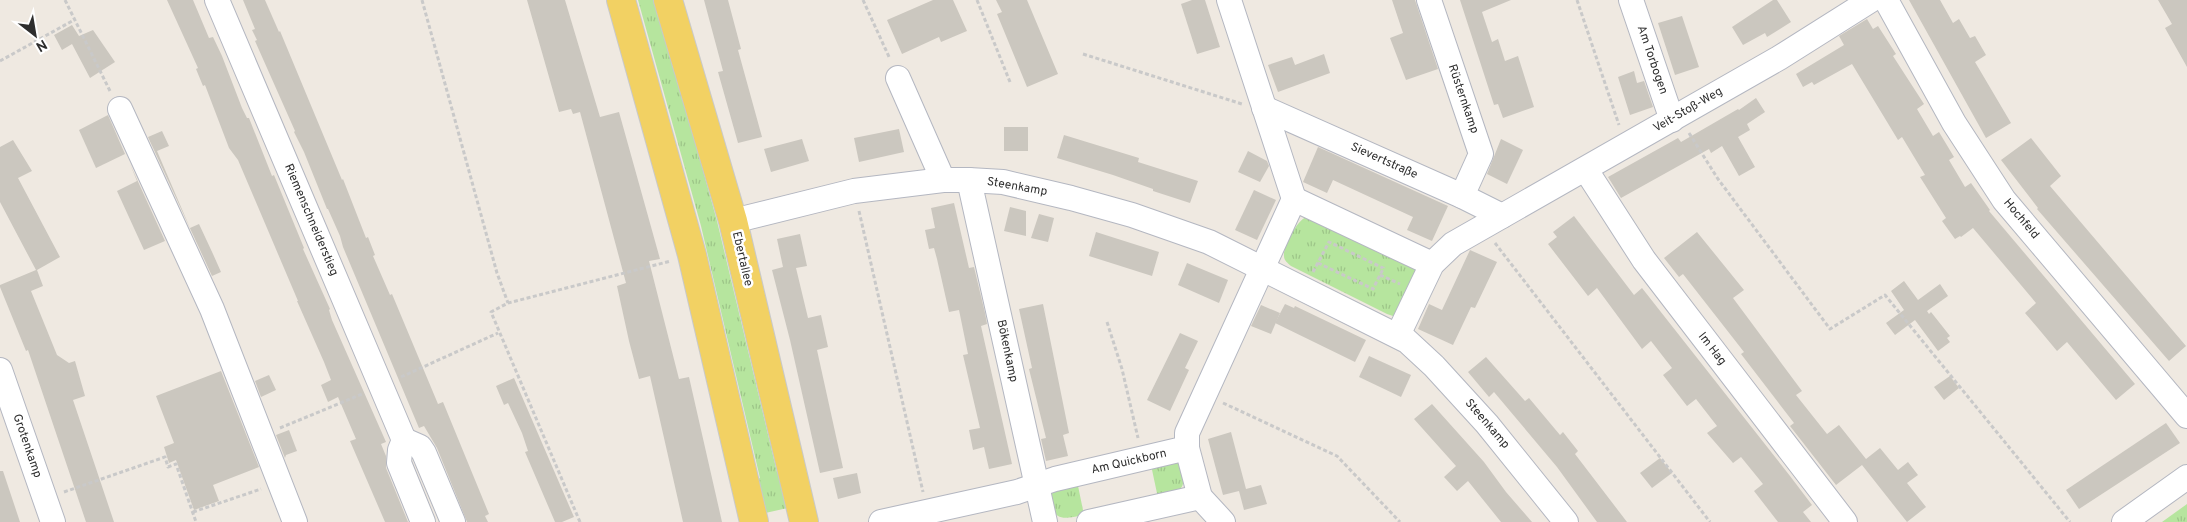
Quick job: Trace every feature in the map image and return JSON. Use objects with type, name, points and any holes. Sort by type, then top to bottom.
[{"type":"main road","points":[[621,0],[692,255],[754,522]]},
{"type":"main road","name":"Ebertallee","points":[[668,0],[733,221],[804,522]]},
{"type":"street","name":"Riemenschneiderstieg","points":[[217,0],[404,440]]},
{"type":"street","points":[[1223,522],[1209,509],[1200,497],[1187,448],[1187,433],[1294,199],[1229,0]]},
{"type":"street","name":"Rüsternkamp","points":[[1429,0],[1481,154],[1462,196]]},
{"type":"street","name":"Am Torbogen","points":[[1631,0],[1676,118]]},
{"type":"street","name":"Veit-Stoß-Weg","points":[[1493,221],[1586,170],[1779,58],[1871,0]]},
{"type":"street","name":"Hochfeld","points":[[1886,0],[1954,123],[2004,200],[2187,416]]},
{"type":"street","points":[[898,78],[943,180]]},
{"type":"street","name":"Sievertstraße","points":[[1264,108],[1462,196],[1493,221]]},
{"type":"street","points":[[120,109],[212,308],[260,436],[295,522]]},
{"type":"street","name":"Im Hag","points":[[1586,170],[1644,260],[1845,522]]},
{"type":"street","name":"Steenkamp","points":[[733,221],[854,191],[943,180],[969,180],[1003,182],[1071,198],[1209,242],[1398,335],[1434,366],[1481,417],[1526,470],[1566,522]]},
{"type":"street","name":"Bökenkamp","points":[[969,180],[1045,522]]},
{"type":"street","points":[[1294,199],[1432,264]]},
{"type":"street","points":[[1398,335],[1432,264],[1453,244],[1493,221]]},
{"type":"street","name":"Grotenkamp","points":[[0,370],[53,522]]},
{"type":"street","points":[[423,522],[399,462],[400,450],[404,440],[420,447],[424,453],[453,522]]},
{"type":"street","name":"Am Quickborn","points":[[881,522],[1187,448]]},
{"type":"street","points":[[2124,522],[2187,477]]},
{"type":"street","points":[[1089,522],[1200,497]]},
{"type":"path","points":[[65,0],[120,109]]},
{"type":"path","points":[[422,0],[497,273],[508,303]]},
{"type":"path","points":[[863,0],[898,78]]},
{"type":"path","points":[[977,0],[1010,82]]},
{"type":"path","points":[[1577,0],[1626,146]]},
{"type":"path","points":[[0,61],[74,20]]},
{"type":"path","points":[[1082,54],[1251,107],[1264,108]]},
{"type":"path","points":[[1676,118],[1718,179],[1830,330],[1885,295],[2070,522]]},
{"type":"path","points":[[854,191],[927,512]]},
{"type":"path","points":[[1493,221],[1710,522]]},
{"type":"path","points":[[1310,279],[1329,242],[1383,268]]},
{"type":"path","points":[[580,522],[490,312],[508,303],[692,255]]},
{"type":"path","points":[[1318,263],[1373,289],[1387,260]]},
{"type":"path","points":[[1107,322],[1122,369],[1143,458]]},
{"type":"path","points":[[398,378],[498,333]]},
{"type":"path","points":[[260,436],[368,392]]},
{"type":"path","points":[[1205,394],[1338,456],[1400,522]]},
{"type":"path","points":[[45,499],[165,457],[168,467],[176,464],[196,522]]},
{"type":"path","points":[[193,512],[278,482]]},
{"type":"green space","points":[[638,0],[656,0],[717,221],[777,472],[786,479],[792,507],[761,514],[754,481],[760,478],[701,226]]},
{"type":"green space","points":[[1306,217],[1416,269],[1419,274],[1399,314],[1393,316],[1387,314],[1286,262],[1284,252],[1288,240],[1302,219]]},
{"type":"green space","points":[[1177,462],[1181,465],[1183,485],[1177,491],[1158,498],[1151,465]]},
{"type":"green space","points":[[1077,481],[1084,515],[1065,518],[1057,515],[1048,500],[1051,491]]},
{"type":"green space","points":[[2187,504],[2187,522],[2162,522]]},
{"type":"building","points":[[167,0],[193,0],[209,38],[213,37],[222,56],[242,108],[247,118],[249,118],[272,176],[274,175],[303,249],[330,309],[332,320],[386,442],[381,444],[386,456],[386,468],[408,522],[385,522],[350,441],[356,439],[338,397],[328,402],[321,385],[331,380],[324,362],[238,160],[229,148],[205,85],[203,86],[196,69],[198,68]]},
{"type":"building","points":[[243,0],[265,0],[280,31],[366,238],[368,237],[375,255],[373,256],[390,295],[392,294],[438,404],[443,402],[489,514],[485,516],[488,522],[467,522],[437,448],[424,426],[419,428],[340,236],[255,41],[257,40],[252,30],[255,29]]},
{"type":"building","points":[[527,0],[565,0],[600,117],[619,112],[660,259],[649,261],[679,379],[689,377],[722,522],[683,522],[650,376],[639,379],[629,341],[617,286],[626,283],[580,112],[573,114],[571,109],[559,112]]},
{"type":"building","points":[[704,0],[728,0],[741,49],[738,50],[762,137],[738,143],[718,72],[723,71]]},
{"type":"building","points":[[933,0],[953,0],[967,31],[941,42],[939,37],[902,54],[887,20]]},
{"type":"building","points":[[996,0],[1027,0],[1058,74],[1027,87],[997,14],[1002,12]]},
{"type":"building","points":[[1192,0],[1205,0],[1220,47],[1197,54],[1181,4]]},
{"type":"building","points":[[1392,0],[1415,0],[1438,69],[1406,80],[1390,38],[1403,33]]},
{"type":"building","points":[[1460,0],[1511,0],[1482,12],[1492,42],[1498,39],[1505,61],[1518,56],[1534,107],[1503,118],[1498,104],[1494,105]]},
{"type":"building","points":[[1773,0],[1777,0],[1791,22],[1767,37],[1765,33],[1743,45],[1732,27]]},
{"type":"building","points":[[1909,0],[1940,0],[1953,23],[1959,19],[1970,38],[1975,36],[1986,55],[1975,62],[2011,123],[1986,138]]},
{"type":"building","points":[[2158,0],[2187,0],[2187,67],[2165,28],[2172,24]]},
{"type":"building","points":[[1682,16],[1699,67],[1675,75],[1658,23]]},
{"type":"building","points":[[1867,19],[1873,29],[1878,26],[1896,54],[1893,56],[1924,104],[1917,109],[1933,136],[1939,132],[1954,157],[1949,160],[1965,187],[1971,183],[1989,211],[2135,384],[2116,400],[2067,342],[2057,351],[2025,313],[2036,303],[1973,228],[1955,239],[1942,221],[1946,218],[1920,177],[1925,175],[1902,137],[1898,140],[1852,64],[1814,85],[1812,82],[1803,87],[1796,74],[1844,45],[1839,36]]},
{"type":"building","points":[[72,25],[79,36],[93,30],[115,62],[90,78],[72,44],[62,50],[54,35]]},
{"type":"building","points":[[1324,54],[1330,73],[1278,92],[1268,65],[1292,57],[1295,65]]},
{"type":"building","points":[[1634,71],[1637,83],[1644,81],[1653,107],[1630,115],[1618,77]]},
{"type":"building","points":[[1756,98],[1765,112],[1747,124],[1750,130],[1738,137],[1755,167],[1739,176],[1722,146],[1711,153],[1709,149],[1621,198],[1608,177],[1678,138],[1681,142],[1739,110]]},
{"type":"building","points":[[108,115],[125,154],[96,168],[79,130]]},
{"type":"building","points":[[1004,127],[1028,127],[1028,151],[1004,151]]},
{"type":"building","points":[[899,129],[904,152],[859,162],[854,138]]},
{"type":"building","points":[[162,131],[169,146],[157,151],[190,228],[199,224],[221,272],[212,276],[148,137]]},
{"type":"building","points":[[1064,135],[1139,158],[1138,162],[1198,181],[1190,203],[1113,175],[1057,158]]},
{"type":"building","points":[[2031,138],[2061,176],[2050,186],[2186,346],[2169,361],[2037,209],[2001,160]]},
{"type":"building","points":[[802,139],[809,161],[771,172],[764,149]]},
{"type":"building","points":[[1501,139],[1523,150],[1507,184],[1487,174]]},
{"type":"building","points":[[13,140],[32,171],[18,178],[60,257],[37,270],[43,286],[31,291],[57,355],[69,363],[75,361],[85,396],[73,400],[114,522],[86,522],[28,350],[26,351],[0,287],[0,285],[36,270],[0,202],[0,147]]},
{"type":"building","points":[[1318,147],[1448,206],[1432,241],[1407,230],[1413,217],[1333,180],[1327,193],[1303,182]]},
{"type":"building","points":[[1248,151],[1267,161],[1269,166],[1260,182],[1238,172]]},
{"type":"building","points":[[130,164],[165,241],[144,250],[117,191],[137,181]]},
{"type":"building","points":[[1254,190],[1276,200],[1257,240],[1235,230]]},
{"type":"building","points":[[954,203],[969,268],[974,267],[985,313],[987,324],[981,326],[1012,464],[989,469],[984,447],[973,450],[969,430],[980,428],[963,355],[968,354],[959,310],[949,312],[934,248],[929,249],[925,230],[935,228],[931,208]]},
{"type":"building","points":[[1010,207],[1026,211],[1026,236],[1004,231]]},
{"type":"building","points":[[1039,214],[1054,218],[1048,242],[1031,238]]},
{"type":"building","points":[[1574,216],[1634,295],[1642,288],[1790,476],[1812,505],[1803,512],[1811,522],[1778,522],[1754,491],[1763,484],[1741,457],[1733,463],[1707,433],[1717,426],[1696,399],[1687,406],[1663,375],[1672,368],[1651,341],[1642,349],[1597,288],[1588,296],[1548,244],[1557,237],[1553,232]]},
{"type":"building","points":[[1096,232],[1159,252],[1152,276],[1089,256]]},
{"type":"building","points":[[1697,232],[1744,290],[1733,298],[1802,391],[1796,395],[1827,434],[1839,425],[1866,459],[1880,448],[1898,470],[1908,462],[1918,475],[1907,483],[1926,507],[1907,522],[1862,465],[1836,485],[1790,426],[1794,423],[1741,354],[1744,352],[1683,274],[1679,277],[1664,258]]},
{"type":"building","points":[[800,234],[807,266],[796,268],[808,318],[821,315],[828,347],[817,350],[843,468],[820,473],[772,270],[783,267],[777,239]]},
{"type":"building","points":[[1470,250],[1497,262],[1475,308],[1471,307],[1453,345],[1418,329],[1429,304],[1442,310]]},
{"type":"building","points":[[1187,263],[1228,280],[1219,303],[1178,285]]},
{"type":"building","points":[[1904,281],[1918,300],[1940,284],[1948,296],[1927,311],[1929,314],[1931,312],[1950,336],[1947,338],[1950,342],[1938,351],[1915,320],[1895,335],[1886,323],[1904,310],[1891,291]]},
{"type":"building","points":[[1043,304],[1069,433],[1063,435],[1068,456],[1046,461],[1041,439],[1046,438],[1029,369],[1032,368],[1019,309]]},
{"type":"building","points":[[1285,304],[1294,308],[1295,306],[1366,340],[1355,362],[1275,323]]},
{"type":"building","points":[[1261,305],[1280,313],[1271,334],[1251,326]]},
{"type":"building","points":[[1180,333],[1198,341],[1185,368],[1189,370],[1170,411],[1147,400]]},
{"type":"building","points":[[1369,356],[1411,375],[1401,397],[1359,377]]},
{"type":"building","points":[[1486,357],[1525,401],[1529,398],[1560,435],[1563,432],[1578,451],[1575,454],[1627,522],[1597,522],[1557,467],[1494,392],[1489,397],[1468,372]]},
{"type":"building","points":[[221,371],[259,467],[213,485],[219,501],[194,510],[176,460],[169,463],[164,447],[174,443],[156,396]]},
{"type":"building","points":[[269,375],[276,390],[261,397],[255,381]]},
{"type":"building","points":[[1950,376],[1959,388],[1944,400],[1934,387]]},
{"type":"building","points":[[514,378],[574,517],[562,522],[555,522],[525,452],[528,451],[522,433],[508,403],[504,405],[496,386]]},
{"type":"building","points":[[1432,404],[1484,462],[1506,492],[1532,522],[1501,522],[1468,481],[1457,491],[1444,477],[1456,466],[1414,419]]},
{"type":"building","points":[[2166,423],[2180,443],[2079,509],[2066,490]]},
{"type":"building","points":[[289,430],[297,451],[286,455],[285,458],[276,435]]},
{"type":"building","points":[[1231,432],[1246,489],[1261,485],[1267,504],[1244,510],[1239,491],[1223,495],[1208,439]]},
{"type":"building","points":[[1660,458],[1672,473],[1652,488],[1640,473]]},
{"type":"building","points":[[0,471],[3,471],[20,522],[0,522]]},
{"type":"building","points":[[857,473],[861,493],[838,499],[833,478]]}]
